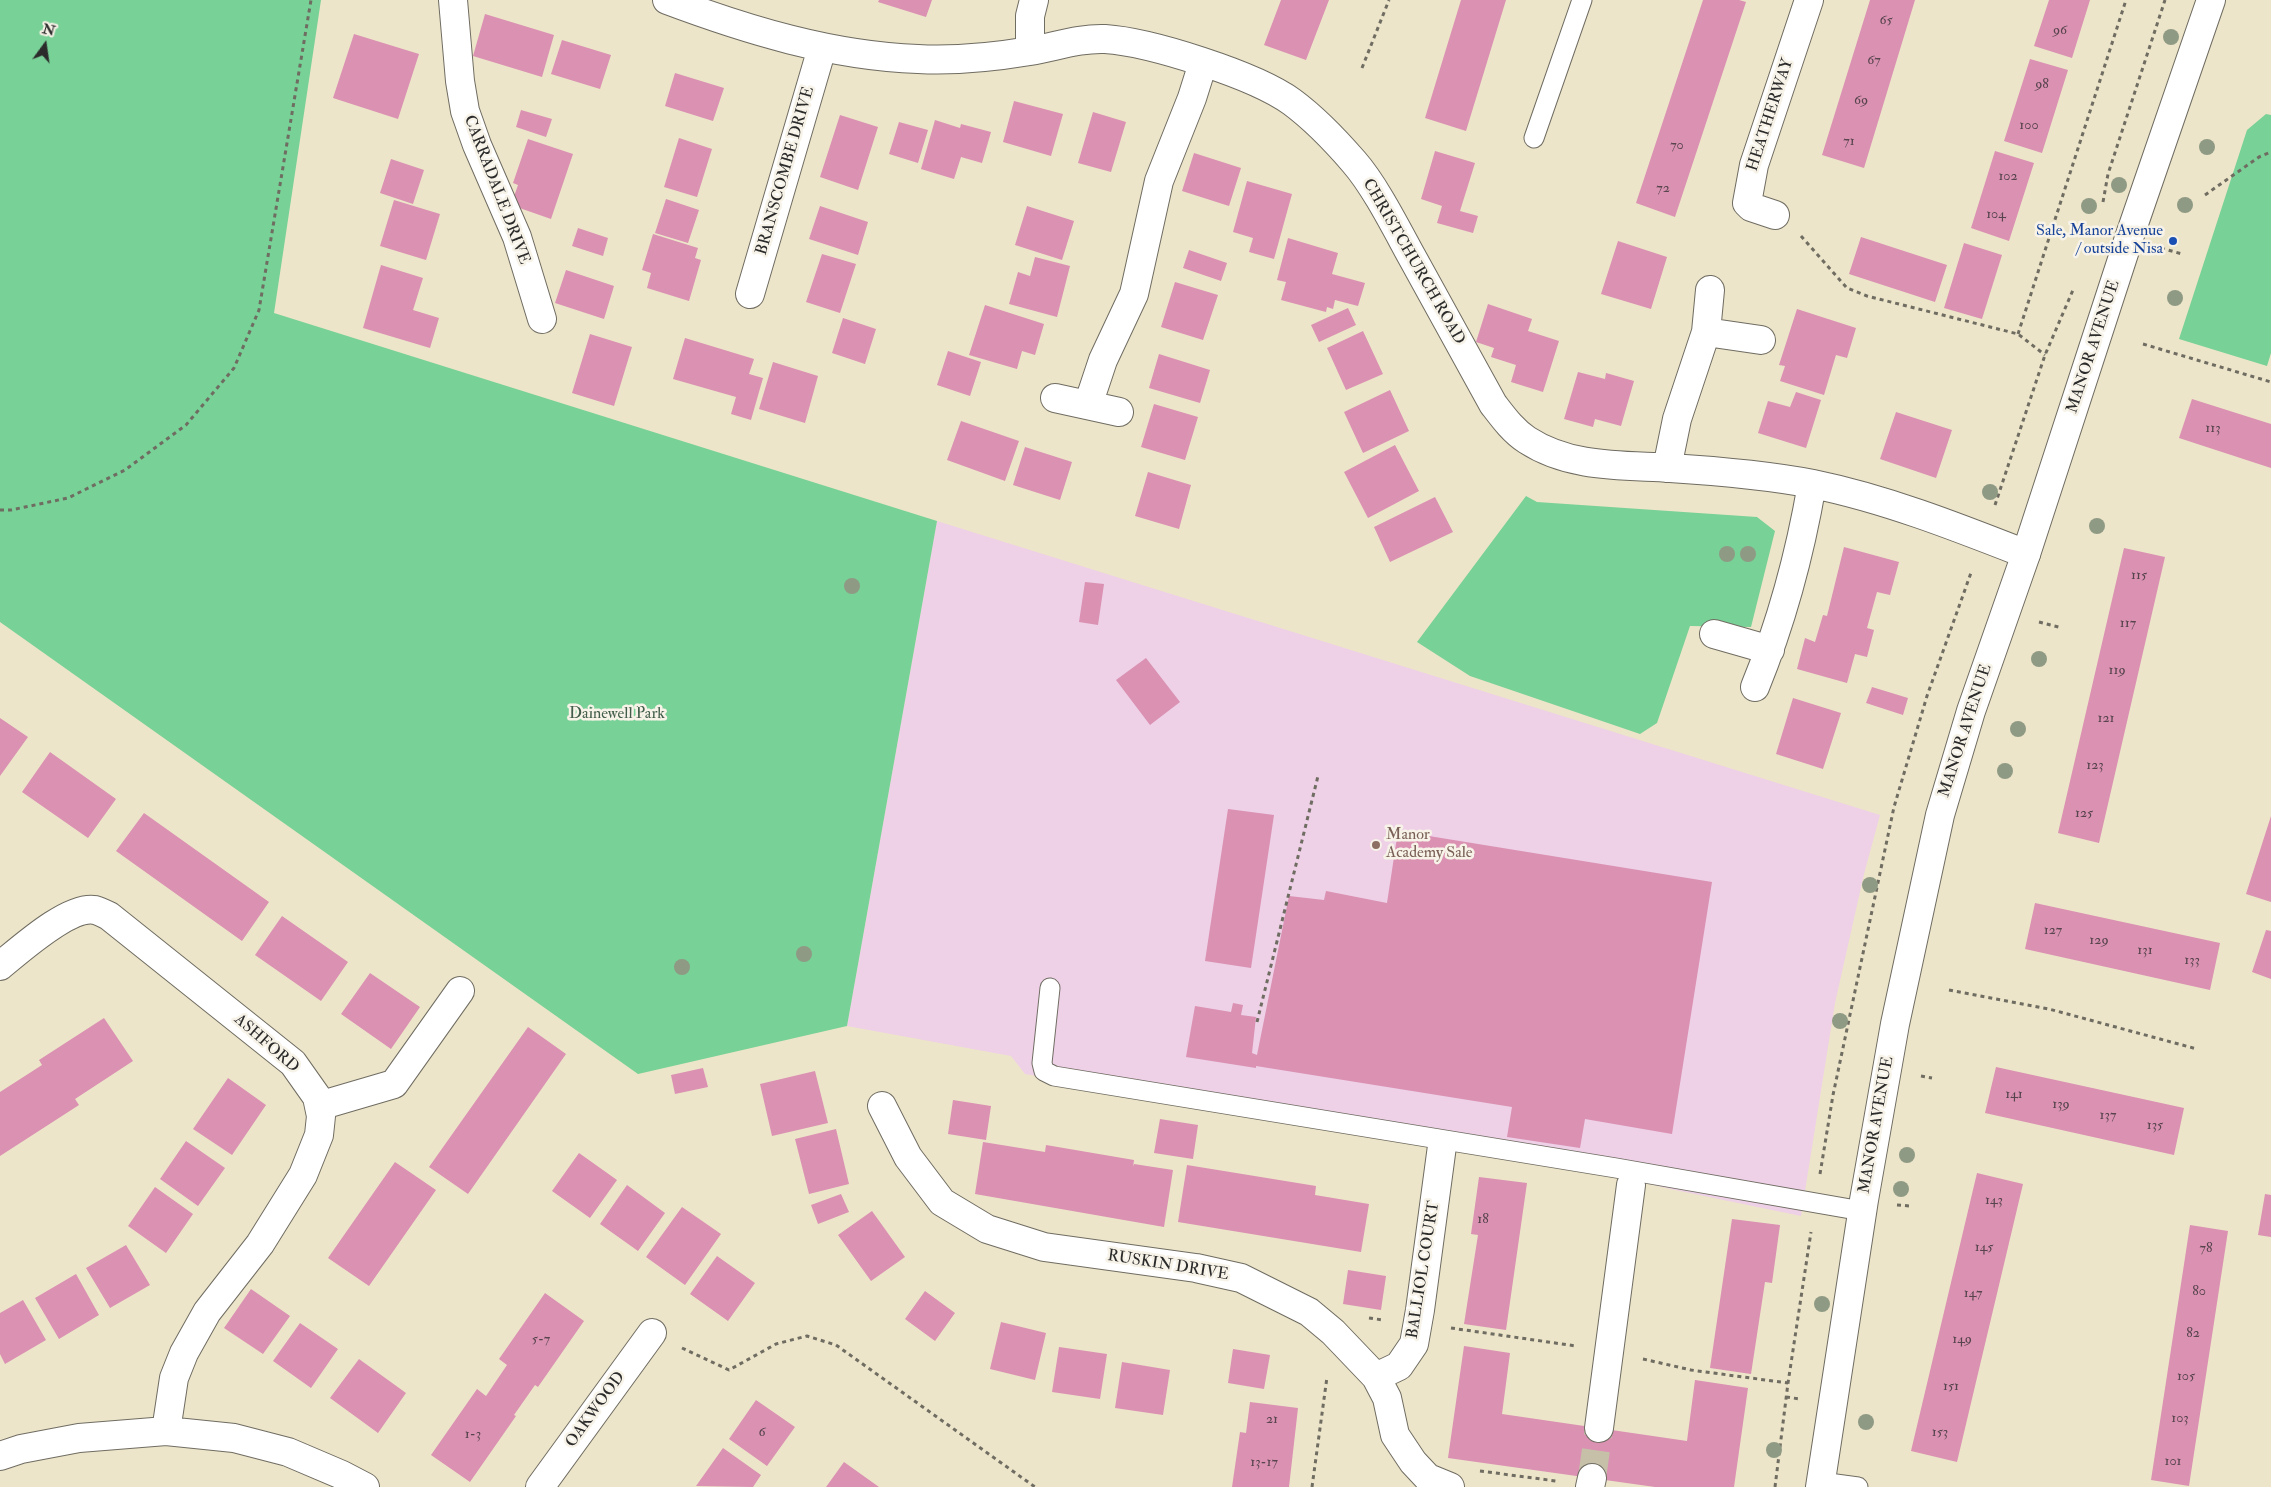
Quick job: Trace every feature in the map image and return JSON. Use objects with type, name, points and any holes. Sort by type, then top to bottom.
[{"type":"street","name":"CARRADALE DRIVE","points":[[453,0],[456,48],[465,111],[477,145],[517,237],[542,319]]},
{"type":"street","name":"CHRISTCHURCH ROAD","points":[[667,0],[780,37],[822,48],[918,59],[958,59],[1030,51],[1072,41],[1104,39],[1148,46],[1203,63],[1260,84],[1290,101],[1326,132],[1356,165],[1393,222],[1493,404],[1510,426],[1526,440],[1548,451],[1576,460],[1609,466],[1745,473],[1812,484],[1879,501],[2026,554]]},
{"type":"street","points":[[1030,51],[1030,16],[1034,0]]},
{"type":"street","name":"HEATHERWAY","points":[[1775,215],[1751,207],[1747,203],[1748,196],[1754,165],[1809,0]]},
{"type":"street","name":"MANOR AVENUE","points":[[1820,1485],[1862,1211],[1895,1024],[1940,815],[1971,711],[2026,554],[2129,238],[2211,0]]},
{"type":"street","name":"BRANSCOMBE DRIVE","points":[[750,294],[822,48]]},
{"type":"street","points":[[1088,405],[1103,360],[1134,294],[1159,181],[1192,98],[1203,63]]},
{"type":"street","points":[[1667,468],[1677,420],[1706,332],[1710,290]]},
{"type":"street","points":[[1706,332],[1761,340]]},
{"type":"street","points":[[1055,398],[1119,412]]},
{"type":"street","points":[[1755,687],[1770,650],[1789,589],[1804,532],[1812,484]]},
{"type":"street","points":[[1714,634],[1770,650]]},
{"type":"street","name":"ASHFORD","points":[[0,966],[53,925],[76,913],[94,910],[109,916],[293,1063],[317,1097],[321,1116],[319,1135],[303,1175],[260,1244],[207,1312],[184,1353],[174,1378],[166,1431]]},
{"type":"street","points":[[319,1106],[394,1084],[460,991]]},
{"type":"street","name":"RUSKIN DRIVE","points":[[882,1106],[908,1156],[942,1202],[987,1229],[1044,1247],[1196,1268],[1241,1278],[1309,1312],[1333,1332],[1376,1377],[1387,1398],[1395,1435],[1413,1462],[1428,1478],[1450,1487]]},
{"type":"street","name":"BALLIOL COURT","points":[[1376,1377],[1399,1366],[1414,1344],[1442,1146]]},
{"type":"street","points":[[1599,1428],[1631,1185]]},
{"type":"street","name":"OAKWOOD","points":[[540,1487],[652,1333]]},
{"type":"street","points":[[0,1456],[21,1449],[79,1438],[166,1431],[234,1438],[288,1452],[365,1487]]},
{"type":"lane","points":[[1534,138],[1582,0]]},
{"type":"lane","points":[[1050,988],[1042,1063],[1044,1072],[1054,1076],[1616,1168],[1862,1211]]},
{"type":"lane","points":[[1820,1485],[1858,1487]]},
{"type":"path","points":[[0,510],[12,510],[68,498],[125,470],[186,425],[234,368],[259,310],[311,0]]},
{"type":"path","points":[[1362,68],[1389,0]]},
{"type":"path","points":[[2018,334],[2126,0]]},
{"type":"path","points":[[2101,210],[2108,174],[2166,0]]},
{"type":"path","points":[[2205,195],[2259,157],[2271,152]]},
{"type":"path","points":[[1775,215],[1800,235],[1847,288],[1867,296],[2018,334],[2045,355]]},
{"type":"path","points":[[1775,1487],[1788,1383],[1833,1095],[1894,807],[1927,696],[1984,538],[2045,355],[2076,283]]},
{"type":"path","points":[[2143,344],[2271,382]]},
{"type":"path","points":[[1257,1022],[1318,776]]},
{"type":"path","points":[[1949,990],[2050,1009],[2197,1049]]},
{"type":"path","points":[[1368,1318],[1609,1351],[1691,1370],[1788,1383]]},
{"type":"path","points":[[1312,1487],[1333,1332]]},
{"type":"path","points":[[652,1333],[729,1370],[776,1344],[807,1336],[836,1345],[1035,1487]]},
{"type":"path","points":[[1472,1470],[1591,1484]]},
{"type":"shaded area","name":"Manor Academy Sale","points":[[937,521],[1880,815],[1864,874],[1835,1003],[1801,1216],[1583,1169],[1025,1074],[1011,1056],[847,1026]]},
{"type":"green space","name":"Dainewell Park","points":[[0,0],[321,0],[274,313],[937,521],[847,1026],[638,1074],[0,622]]},
{"type":"green space","points":[[2266,114],[2271,115],[2271,353],[2267,366],[2179,339],[2247,130]]},
{"type":"green space","points":[[1526,496],[1537,502],[1757,517],[1775,531],[1751,627],[1690,626],[1657,723],[1640,734],[1470,676],[1417,642]]},
{"type":"building","points":[[879,0],[932,0],[926,17],[878,2]]},
{"type":"building","points":[[1281,0],[1329,0],[1306,60],[1264,45]]},
{"type":"building","points":[[1461,0],[1506,0],[1466,131],[1425,118]]},
{"type":"building","points":[[1703,0],[1739,0],[1746,2],[1675,217],[1636,203]]},
{"type":"building","points":[[1870,0],[1915,0],[1864,168],[1822,155]]},
{"type":"building","points":[[2049,0],[2090,0],[2072,58],[2034,46]]},
{"type":"building","points":[[485,14],[554,35],[542,77],[473,56]]},
{"type":"building","points":[[354,34],[419,54],[398,119],[333,98]]},
{"type":"building","points":[[562,40],[611,55],[600,89],[551,74]]},
{"type":"building","points":[[2030,59],[2068,70],[2042,153],[2004,141]]},
{"type":"building","points":[[675,73],[724,88],[713,121],[665,106]]},
{"type":"building","points":[[1014,101],[1063,114],[1051,156],[1003,142]]},
{"type":"building","points":[[521,110],[552,119],[546,137],[516,127]]},
{"type":"building","points":[[1093,112],[1126,122],[1111,172],[1078,163]]},
{"type":"building","points":[[840,115],[878,127],[858,190],[820,177]]},
{"type":"building","points":[[935,120],[960,128],[961,124],[991,132],[982,163],[961,157],[954,179],[921,169]]},
{"type":"building","points":[[899,122],[928,130],[918,163],[889,154]]},
{"type":"building","points":[[679,138],[712,149],[697,197],[664,187]]},
{"type":"building","points":[[528,139],[573,154],[551,219],[511,205],[518,185],[513,183]]},
{"type":"building","points":[[1435,151],[1475,163],[1460,211],[1478,216],[1473,233],[1437,223],[1442,206],[1421,199]]},
{"type":"building","points":[[1995,151],[2034,163],[2009,241],[1971,228]]},
{"type":"building","points":[[1194,153],[1241,168],[1229,206],[1182,191]]},
{"type":"building","points":[[391,159],[424,170],[413,204],[380,193]]},
{"type":"building","points":[[1247,181],[1292,194],[1274,259],[1249,252],[1253,238],[1233,232]]},
{"type":"building","points":[[666,199],[699,210],[688,243],[655,233]]},
{"type":"building","points":[[394,200],[440,214],[426,260],[380,246]]},
{"type":"building","points":[[820,206],[868,222],[858,255],[809,239]]},
{"type":"building","points":[[1027,206],[1074,221],[1062,260],[1015,245]]},
{"type":"building","points":[[578,228],[608,238],[603,256],[572,246]]},
{"type":"building","points":[[653,234],[698,248],[695,258],[701,260],[689,301],[647,288],[651,273],[642,270]]},
{"type":"building","points":[[1861,237],[1947,265],[1935,302],[1849,274]]},
{"type":"building","points":[[1288,238],[1338,253],[1332,274],[1365,283],[1358,306],[1335,300],[1333,309],[1327,307],[1326,312],[1281,300],[1286,282],[1277,280]]},
{"type":"building","points":[[1618,241],[1667,257],[1651,309],[1601,294]]},
{"type":"building","points":[[1964,243],[2002,255],[1982,319],[1944,308]]},
{"type":"building","points":[[1189,250],[1227,263],[1221,281],[1183,268]]},
{"type":"building","points":[[822,254],[856,264],[840,313],[806,302]]},
{"type":"building","points":[[1035,257],[1070,266],[1057,317],[1009,304],[1018,272],[1030,276]]},
{"type":"building","points":[[381,265],[423,278],[413,310],[439,318],[430,348],[363,328]]},
{"type":"building","points":[[566,270],[614,286],[604,319],[555,303]]},
{"type":"building","points":[[1175,282],[1218,295],[1203,340],[1161,327]]},
{"type":"building","points":[[1488,304],[1532,319],[1528,331],[1559,341],[1543,392],[1511,382],[1516,365],[1491,357],[1494,348],[1476,342]]},
{"type":"building","points":[[985,305],[1044,324],[1035,355],[1022,351],[1017,369],[969,355]]},
{"type":"building","points":[[1348,308],[1356,325],[1319,342],[1311,325]]},
{"type":"building","points":[[1797,309],[1856,328],[1847,358],[1836,355],[1824,395],[1780,381],[1785,366],[1779,365]]},
{"type":"building","points":[[843,318],[876,329],[865,364],[832,353]]},
{"type":"building","points":[[1363,331],[1383,374],[1346,390],[1327,348]]},
{"type":"building","points":[[590,334],[632,347],[614,406],[572,393]]},
{"type":"building","points":[[685,338],[754,359],[749,374],[763,378],[751,420],[731,414],[736,397],[673,379]]},
{"type":"building","points":[[948,351],[981,362],[970,396],[937,385]]},
{"type":"building","points":[[1159,354],[1210,370],[1200,403],[1149,388]]},
{"type":"building","points":[[773,362],[818,376],[805,423],[759,409]]},
{"type":"building","points":[[1578,372],[1605,379],[1606,373],[1634,381],[1621,426],[1595,419],[1593,427],[1564,419]]},
{"type":"building","points":[[1390,390],[1409,431],[1363,453],[1344,412]]},
{"type":"building","points":[[1796,392],[1821,400],[1806,448],[1758,433],[1768,401],[1790,407]]},
{"type":"building","points":[[2192,399],[2271,424],[2271,468],[2179,438]]},
{"type":"building","points":[[1154,404],[1198,417],[1185,460],[1141,447]]},
{"type":"building","points":[[1896,412],[1952,430],[1936,478],[1880,459]]},
{"type":"building","points":[[961,421],[1019,441],[1005,481],[947,460]]},
{"type":"building","points":[[1395,445],[1419,491],[1368,518],[1344,472]]},
{"type":"building","points":[[1025,447],[1072,462],[1060,500],[1013,485]]},
{"type":"building","points":[[1148,472],[1191,485],[1179,529],[1135,516]]},
{"type":"building","points":[[1435,497],[1453,532],[1390,562],[1374,527]]},
{"type":"building","points":[[1844,547],[1899,562],[1890,595],[1877,592],[1867,628],[1874,630],[1867,657],[1855,654],[1847,683],[1797,669],[1805,638],[1815,642],[1823,615],[1827,616]]},
{"type":"building","points":[[2124,548],[2165,557],[2099,843],[2058,833]]},
{"type":"building","points":[[1085,582],[1104,584],[1098,625],[1079,622]]},
{"type":"building","points":[[1146,658],[1180,702],[1150,725],[1116,680]]},
{"type":"building","points":[[1872,687],[1908,698],[1903,715],[1866,703]]},
{"type":"building","points":[[1793,698],[1841,713],[1823,769],[1776,754]]},
{"type":"building","points":[[0,718],[28,737],[0,776]]},
{"type":"building","points":[[50,752],[116,799],[88,838],[22,792]]},
{"type":"building","points":[[1228,809],[1274,815],[1251,968],[1205,961]]},
{"type":"building","points":[[144,813],[269,902],[242,941],[116,851]]},
{"type":"building","points":[[2271,816],[2271,902],[2246,894]]},
{"type":"building","points":[[1398,831],[1712,882],[1672,1134],[1585,1119],[1580,1148],[1507,1137],[1512,1107],[1256,1066],[1256,1068],[1186,1057],[1195,1006],[1231,1012],[1233,1003],[1243,1005],[1241,1015],[1256,1017],[1252,1053],[1257,1055],[1289,896],[1324,900],[1326,891],[1387,903]]},
{"type":"building","points":[[2035,903],[2220,943],[2210,990],[2025,949]]},
{"type":"building","points":[[282,916],[348,962],[321,1001],[255,955]]},
{"type":"building","points":[[2266,930],[2271,931],[2271,979],[2252,972]]},
{"type":"building","points":[[370,973],[420,1007],[391,1049],[341,1014]]},
{"type":"building","points":[[104,1018],[133,1061],[75,1099],[79,1105],[0,1156],[0,1092],[42,1065],[39,1060]]},
{"type":"building","points":[[528,1027],[566,1054],[468,1194],[429,1167]]},
{"type":"building","points":[[1996,1067],[2184,1108],[2174,1155],[1985,1113]]},
{"type":"building","points":[[703,1068],[708,1087],[675,1094],[671,1075]]},
{"type":"building","points":[[815,1071],[828,1123],[772,1136],[760,1084]]},
{"type":"building","points":[[228,1078],[266,1105],[232,1155],[193,1129]]},
{"type":"building","points":[[953,1100],[991,1106],[986,1140],[948,1134]]},
{"type":"building","points":[[1160,1119],[1198,1125],[1193,1159],[1154,1153]]},
{"type":"building","points":[[836,1129],[849,1184],[809,1194],[795,1139]]},
{"type":"building","points":[[186,1141],[225,1168],[198,1206],[160,1179]]},
{"type":"building","points":[[983,1142],[1045,1152],[1046,1145],[1134,1160],[1133,1167],[1134,1164],[1173,1170],[1164,1227],[975,1194]]},
{"type":"building","points":[[579,1153],[617,1180],[590,1218],[552,1191]]},
{"type":"building","points":[[395,1162],[436,1190],[369,1286],[328,1258]]},
{"type":"building","points":[[1187,1165],[1316,1186],[1315,1195],[1369,1204],[1361,1252],[1178,1222]]},
{"type":"building","points":[[1977,1173],[2023,1184],[1957,1462],[1911,1451]]},
{"type":"building","points":[[1479,1177],[1527,1183],[1506,1330],[1464,1324],[1478,1235],[1471,1234]]},
{"type":"building","points":[[627,1185],[665,1213],[638,1251],[600,1224]]},
{"type":"building","points":[[155,1187],[193,1214],[166,1253],[128,1226]]},
{"type":"building","points":[[841,1194],[849,1212],[818,1224],[811,1205]]},
{"type":"building","points":[[2265,1194],[2271,1195],[2271,1237],[2258,1235]]},
{"type":"building","points":[[682,1207],[721,1234],[685,1285],[646,1257]]},
{"type":"building","points":[[872,1211],[905,1257],[871,1281],[838,1235]]},
{"type":"building","points":[[1732,1219],[1780,1225],[1772,1283],[1765,1282],[1751,1374],[1710,1368]]},
{"type":"building","points":[[2190,1225],[2228,1231],[2189,1486],[2151,1480]]},
{"type":"building","points":[[126,1245],[150,1285],[110,1308],[86,1268]]},
{"type":"building","points":[[717,1256],[755,1283],[728,1321],[690,1294]]},
{"type":"building","points":[[1348,1270],[1386,1276],[1381,1310],[1343,1304]]},
{"type":"building","points":[[76,1274],[99,1315],[59,1339],[35,1298]]},
{"type":"building","points":[[251,1289],[290,1316],[263,1354],[224,1328]]},
{"type":"building","points":[[925,1291],[955,1313],[935,1341],[905,1319]]},
{"type":"building","points":[[545,1293],[584,1321],[538,1387],[535,1385],[470,1482],[431,1455],[477,1389],[486,1396],[507,1365],[499,1359]]},
{"type":"building","points":[[23,1300],[46,1340],[5,1364],[0,1354],[0,1313]]},
{"type":"building","points":[[1001,1322],[1046,1333],[1035,1380],[990,1369]]},
{"type":"building","points":[[300,1323],[338,1349],[311,1388],[273,1361]]},
{"type":"building","points":[[1464,1346],[1510,1353],[1502,1414],[1687,1441],[1695,1380],[1748,1388],[1734,1487],[1655,1487],[1448,1458]]},
{"type":"building","points":[[1059,1347],[1107,1354],[1100,1399],[1052,1392]]},
{"type":"building","points":[[1233,1349],[1270,1355],[1264,1389],[1228,1383]]},
{"type":"building","points":[[359,1359],[406,1393],[378,1433],[330,1398]]},
{"type":"building","points":[[1122,1362],[1170,1370],[1163,1415],[1115,1408]]},
{"type":"building","points":[[756,1400],[795,1427],[767,1466],[729,1439]]},
{"type":"building","points":[[1250,1402],[1298,1408],[1289,1487],[1232,1487],[1240,1432],[1246,1433]]},
{"type":"building","points":[[723,1448],[761,1475],[753,1487],[696,1486]]},
{"type":"building","points":[[844,1462],[879,1487],[826,1487]]},
{"type":"tunnel","points":[[1592,1478],[1599,1428]]},
{"type":"place","name":"Sale, Manor Avenue / outside Nisa","points":[[2173,241]]},
{"type":"place","name":"Manor Academy Sale","points":[[1376,845]]}]
